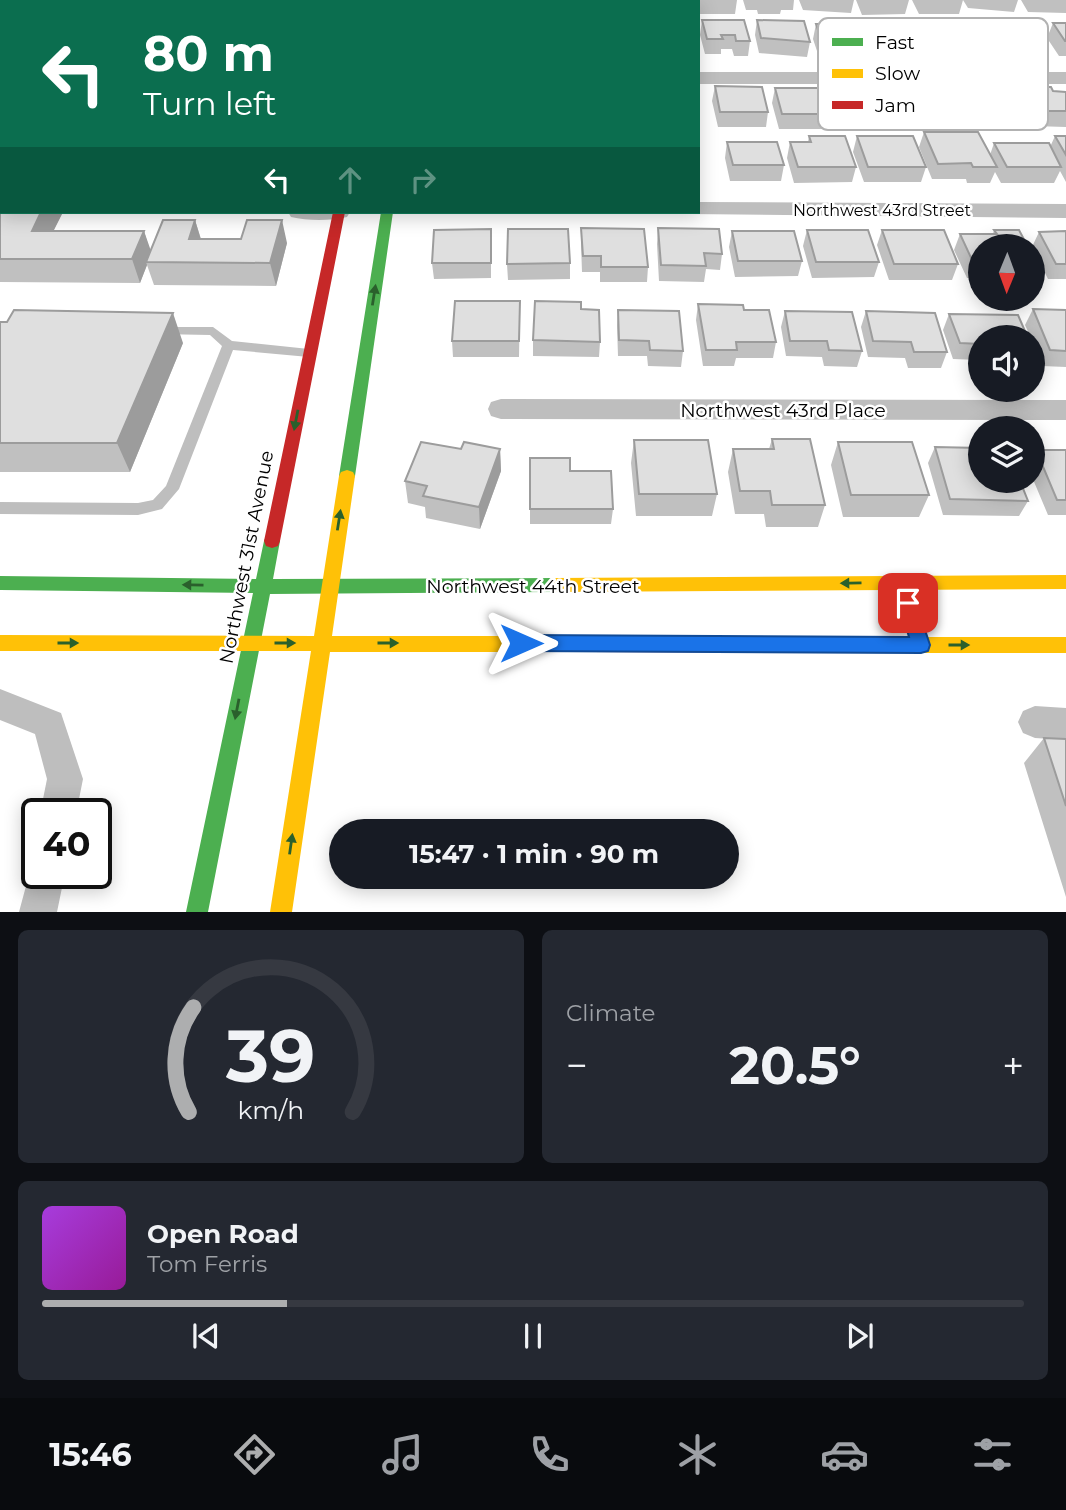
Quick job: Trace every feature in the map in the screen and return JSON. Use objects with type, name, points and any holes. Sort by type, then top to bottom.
[{"type":"street","points":[[700,78],[818,78]]},
{"type":"street","points":[[1048,78],[1066,78]]},
{"type":"street","name":"Northwest 43rd Street","points":[[700,209],[1066,211]]},
{"type":"street","name":"Northwest 31st Avenue","points":[[197,912],[339,214]]},
{"type":"street","points":[[281,912],[387,214]]},
{"type":"street","name":"Northwest 43rd Place","points":[[500,409],[1066,410]]},
{"type":"street","name":"Northwest 44th Street","points":[[0,583],[329,587],[903,588],[1066,582]]},
{"type":"street","points":[[0,643],[919,639],[1066,645]]},
{"type":"street","points":[[0,704],[50,724],[65,779],[61,798]]},
{"type":"street","points":[[38,912],[43,889]]},
{"type":"lane","points":[[144,331],[213,331],[229,345],[309,353]]},
{"type":"lane","points":[[0,508],[138,509],[157,505],[172,489],[229,345]]},
{"type":"building","points":[[702,20],[744,20],[750,41],[736,41],[735,35],[721,35],[723,39],[707,39]]},
{"type":"building","points":[[757,20],[804,21],[810,42],[761,38]]},
{"type":"building","points":[[1053,23],[1066,23],[1066,41],[1065,41]]},
{"type":"building","points":[[715,86],[762,87],[768,112],[720,112]]},
{"type":"building","points":[[1048,87],[1053,91],[1066,92],[1066,111],[1048,111]]},
{"type":"building","points":[[775,88],[818,88],[818,114],[782,114]]},
{"type":"building","points":[[924,132],[978,132],[997,167],[973,167],[971,163],[938,164]]},
{"type":"building","points":[[809,136],[845,136],[856,167],[798,167],[790,142],[811,142]]},
{"type":"building","points":[[857,136],[913,136],[926,167],[868,167]]},
{"type":"building","points":[[1055,136],[1066,136],[1066,155]]},
{"type":"building","points":[[727,142],[777,142],[784,165],[733,165]]},
{"type":"building","points":[[994,143],[1049,143],[1061,167],[1007,167]]},
{"type":"building","points":[[0,214],[40,214],[32,231],[144,231],[132,259],[0,259]]},
{"type":"building","points":[[163,220],[195,220],[189,239],[241,239],[247,220],[282,220],[270,263],[146,262]]},
{"type":"building","points":[[581,228],[644,229],[648,267],[601,267],[601,256],[583,256]]},
{"type":"building","points":[[658,228],[719,229],[722,254],[704,253],[706,266],[661,265]]},
{"type":"building","points":[[491,229],[491,263],[432,263],[434,230]]},
{"type":"building","points":[[508,229],[568,229],[570,263],[507,264]]},
{"type":"building","points":[[807,230],[868,230],[879,262],[816,262]]},
{"type":"building","points":[[882,230],[944,230],[958,264],[894,264]]},
{"type":"building","points":[[994,230],[1019,230],[1021,234],[997,234]]},
{"type":"building","points":[[732,231],[794,231],[802,261],[738,261]]},
{"type":"building","points":[[1066,231],[1066,264],[1056,264],[1045,243],[1045,234],[1039,232]]},
{"type":"building","points":[[960,234],[968,234],[968,251]]},
{"type":"building","points":[[455,301],[520,301],[519,341],[452,341]]},
{"type":"building","points":[[535,301],[581,302],[581,309],[599,310],[600,342],[533,340]]},
{"type":"building","points":[[698,304],[743,305],[744,310],[769,310],[776,342],[736,342],[737,350],[706,350]]},
{"type":"building","points":[[14,310],[173,313],[117,443],[0,443],[0,322],[7,322]]},
{"type":"building","points":[[618,310],[679,311],[683,351],[650,350],[649,341],[619,340]]},
{"type":"building","points":[[1066,310],[1066,351],[1050,350],[1045,338],[1045,325],[1040,325],[1034,312]]},
{"type":"building","points":[[785,311],[852,312],[862,351],[829,350],[827,341],[790,341]]},
{"type":"building","points":[[866,311],[935,313],[947,352],[914,352],[911,342],[873,341]]},
{"type":"building","points":[[949,314],[1018,315],[1022,325],[968,325],[968,343],[960,343]]},
{"type":"building","points":[[772,439],[810,439],[825,505],[772,505],[770,491],[740,491],[733,449],[774,449]]},
{"type":"building","points":[[634,440],[708,440],[717,494],[639,494]]},
{"type":"building","points":[[421,442],[461,449],[464,442],[500,449],[479,507],[423,496],[427,486],[405,481]]},
{"type":"building","points":[[838,442],[912,442],[929,495],[851,495]]},
{"type":"building","points":[[935,447],[968,448],[968,493],[1025,493],[1028,501],[950,499]]},
{"type":"building","points":[[1045,450],[1066,450],[1066,500],[1057,500],[1045,471]]},
{"type":"building","points":[[530,458],[570,458],[570,471],[611,471],[613,509],[530,509]]},
{"type":"building","points":[[1044,738],[1066,739],[1066,806]]},
{"type":"traffic: fast","points":[[347,476],[387,214]]},
{"type":"traffic: fast","points":[[197,912],[272,541]]},
{"type":"traffic: fast","points":[[0,583],[329,587],[555,585]]},
{"type":"traffic: slow","points":[[281,912],[347,476]]},
{"type":"traffic: slow","points":[[555,585],[1066,582]]},
{"type":"traffic: slow","points":[[0,643],[588,644]]},
{"type":"traffic: slow","points":[[905,645],[1066,645]]},
{"type":"traffic: jam","points":[[272,541],[339,214]]},
{"type":"traffic: jam","points":[[588,644],[905,645]]},
{"type":"route","points":[[521,643],[921,645],[908,603]]}]
